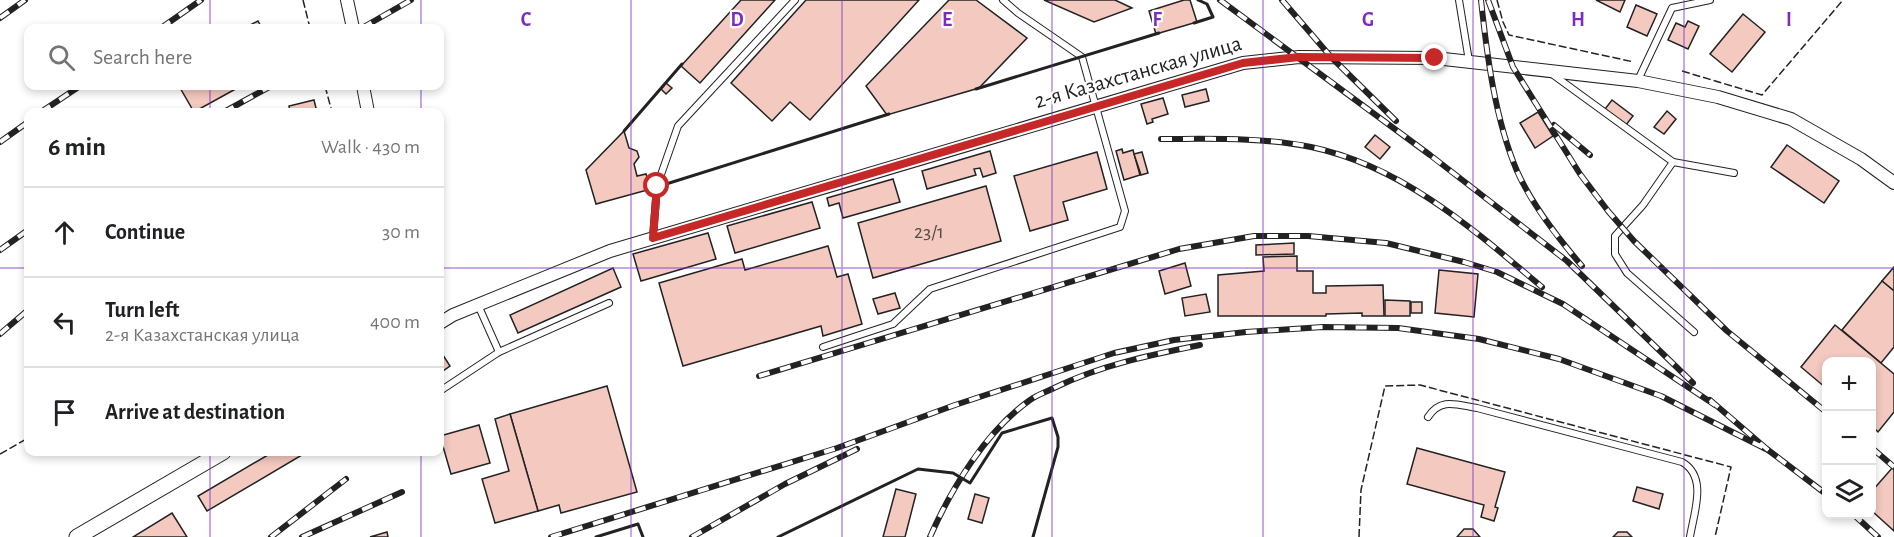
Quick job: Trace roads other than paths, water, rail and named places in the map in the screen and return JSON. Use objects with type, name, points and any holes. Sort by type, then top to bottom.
[{"type":"street","points":[[347,0],[351,24]]},
{"type":"street","name":"2-я Казахстанская улица","points":[[444,321],[478,304],[610,251],[1243,63],[1299,57],[1435,58],[1638,81],[1718,96],[1791,119],[1861,159],[1894,183]]},
{"type":"street","points":[[364,90],[367,108]]},
{"type":"street","points":[[77,537],[216,456]]},
{"type":"lane","points":[[653,238],[657,186],[678,126],[795,0]]},
{"type":"lane","points":[[823,347],[892,324],[930,289],[1120,227],[1125,211],[1082,57],[1003,0]]},
{"type":"lane","points":[[1459,0],[1470,62]]},
{"type":"lane","points":[[1638,81],[1672,8],[1710,0]]},
{"type":"lane","points":[[1548,71],[1674,162],[1734,173]]},
{"type":"lane","points":[[1674,162],[1643,205],[1615,236],[1615,254],[1627,273],[1694,332]]},
{"type":"lane","points":[[444,389],[499,352],[609,303]]},
{"type":"lane","points":[[478,304],[499,352]]},
{"type":"lane","points":[[1428,417],[1435,407],[1445,403],[1478,408],[1682,462],[1690,467],[1698,485],[1690,537]]},
{"type":"railway","points":[[0,18],[25,0]]},
{"type":"railway","points":[[167,24],[201,0]]},
{"type":"railway","points":[[369,24],[411,0]]},
{"type":"railway","points":[[1220,0],[1430,155],[1567,261],[1693,383]]},
{"type":"railway","points":[[1282,0],[1331,57],[1396,121]]},
{"type":"railway","points":[[1481,0],[1493,87],[1509,151],[1523,184],[1538,209],[1582,266]]},
{"type":"railway","points":[[1488,0],[1513,67],[1580,174],[1608,211],[1634,241],[1727,331],[1825,411]]},
{"type":"railway","points":[[47,108],[74,90]]},
{"type":"railway","points":[[231,108],[264,90]]},
{"type":"railway","points":[[0,142],[24,125]]},
{"type":"railway","points":[[1554,125],[1590,155]]},
{"type":"railway","points":[[1161,139],[1236,139],[1274,142],[1311,147],[1344,156],[1406,184],[1435,202],[1490,243],[1542,287]]},
{"type":"railway","points":[[0,250],[24,233]]},
{"type":"railway","points":[[759,376],[1179,249],[1254,236],[1308,236],[1386,243],[1497,272],[1563,304],[1715,405]]},
{"type":"railway","points":[[0,334],[24,313]]},
{"type":"railway","points":[[551,537],[837,448],[955,405],[1114,353],[1174,340],[1246,332],[1323,327],[1398,328],[1479,339],[1559,359],[1661,396],[1768,450]]},
{"type":"railway","points":[[930,537],[948,500],[971,462],[999,428],[1030,400],[1072,380],[1108,367],[1200,345]]},
{"type":"railway","points":[[1710,400],[1768,450],[1822,491]]},
{"type":"railway","points":[[692,537],[785,484],[857,449]]},
{"type":"railway","points":[[1876,451],[1894,467]]},
{"type":"railway","points":[[271,537],[346,479]]},
{"type":"railway","points":[[302,537],[402,492]]},
{"type":"railway","points":[[1858,519],[1878,537]]}]
